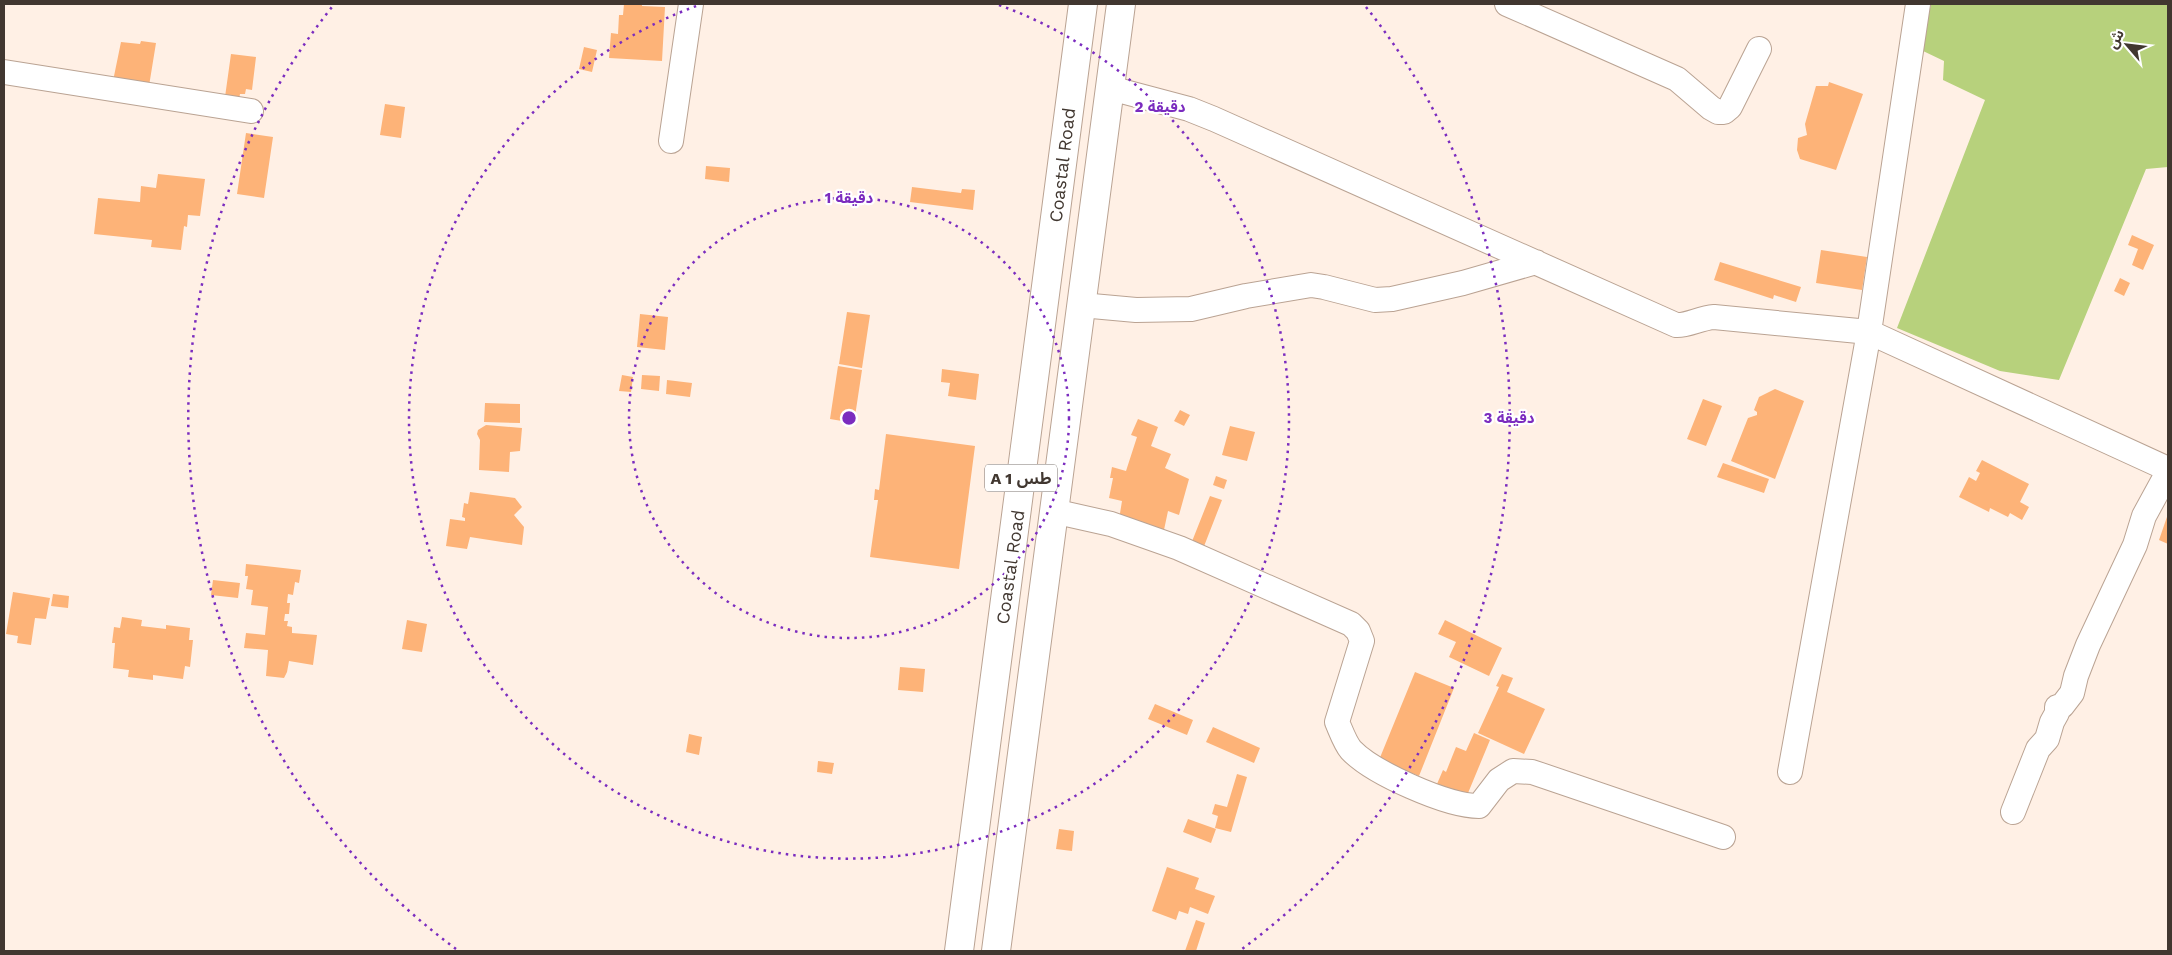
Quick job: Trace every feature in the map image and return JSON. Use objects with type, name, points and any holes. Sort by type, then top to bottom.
[{"type":"highway","name":"Coastal Road","points":[[958,951],[1083,4]]},
{"type":"highway","name":"Coastal Road","points":[[996,951],[1121,4]]},
{"type":"street","points":[[671,141],[691,4]]},
{"type":"street","points":[[1507,4],[1677,79],[1718,112],[1724,112],[1730,107],[1759,49]]},
{"type":"street","points":[[1790,772],[1869,332],[1918,4]]},
{"type":"street","points":[[4,72],[251,111]]},
{"type":"street","points":[[1110,88],[1188,109],[1214,119],[1676,325],[1688,324],[1696,319],[1714,317],[1869,332],[2168,470],[2144,516],[2135,545],[2088,645],[2076,676],[2072,693],[2062,706],[2057,707],[2057,713],[2047,739],[2038,749],[2013,812]]},
{"type":"street","points":[[1080,305],[1136,310],[1191,310],[1246,296],[1311,286],[1324,287],[1375,300],[1392,299],[1463,283],[1536,262]]},
{"type":"street","points":[[1053,512],[1111,524],[1178,548],[1352,624],[1362,641],[1337,722],[1350,748],[1371,767],[1397,780],[1465,806],[1479,806],[1499,780],[1513,771],[1532,772],[1723,837]]},
{"type":"green space","points":[[1931,4],[2168,4],[2168,167],[2146,169],[2059,380],[2000,371],[1897,328],[1985,100],[1943,80],[1944,61],[1921,50]]},
{"type":"building","points":[[624,4],[665,7],[662,61],[609,58],[611,33],[618,34],[619,15],[623,15]]},
{"type":"building","points":[[141,41],[156,43],[149,86],[113,81],[121,42],[140,44]]},
{"type":"building","points":[[584,47],[597,50],[592,72],[579,69]]},
{"type":"building","points":[[231,54],[256,57],[252,90],[246,89],[245,94],[240,94],[239,99],[225,97]]},
{"type":"building","points":[[1829,82],[1863,94],[1836,170],[1800,159],[1797,150],[1798,138],[1807,135],[1805,124],[1816,86],[1828,86]]},
{"type":"building","points":[[385,104],[405,107],[401,138],[380,135]]},
{"type":"building","points":[[246,133],[273,137],[264,198],[237,194]]},
{"type":"building","points":[[706,166],[730,168],[729,182],[705,179]]},
{"type":"building","points":[[158,174],[205,179],[200,216],[188,215],[187,227],[184,226],[181,250],[151,247],[152,240],[94,234],[98,198],[140,202],[141,186],[156,188]]},
{"type":"building","points":[[912,187],[961,193],[962,189],[975,190],[973,210],[910,202]]},
{"type":"building","points":[[2132,235],[2154,245],[2143,270],[2132,265],[2138,249],[2128,245]]},
{"type":"building","points":[[1821,250],[1867,257],[1862,290],[1816,283]]},
{"type":"building","points":[[1720,262],[1801,287],[1796,302],[1774,295],[1773,299],[1714,280]]},
{"type":"building","points":[[2120,278],[2130,283],[2124,296],[2114,291]]},
{"type":"building","points":[[847,312],[870,315],[862,368],[839,364]]},
{"type":"building","points":[[640,314],[668,317],[665,350],[637,347]]},
{"type":"building","points":[[838,366],[862,370],[854,423],[830,419]]},
{"type":"building","points":[[942,369],[979,374],[976,400],[948,396],[950,383],[941,382]]},
{"type":"building","points":[[622,375],[633,377],[631,392],[619,391]]},
{"type":"building","points":[[642,375],[660,376],[659,391],[641,389]]},
{"type":"building","points":[[667,380],[692,383],[690,397],[666,394]]},
{"type":"building","points":[[1775,389],[1804,401],[1775,479],[1731,461],[1748,418],[1757,415],[1757,412],[1754,410],[1759,397]]},
{"type":"building","points":[[1703,399],[1722,406],[1706,446],[1687,439]]},
{"type":"building","points":[[485,403],[520,404],[520,423],[484,422]]},
{"type":"building","points":[[1180,410],[1190,415],[1184,426],[1174,421]]},
{"type":"building","points":[[1138,419],[1158,427],[1151,446],[1171,454],[1165,468],[1189,479],[1179,515],[1168,511],[1161,544],[1117,532],[1122,501],[1109,498],[1113,478],[1110,478],[1112,467],[1126,471],[1137,437],[1131,435]]},
{"type":"building","points":[[486,425],[522,428],[520,451],[510,452],[509,472],[479,470],[480,440],[477,434],[478,430]]},
{"type":"building","points":[[1230,426],[1255,432],[1247,461],[1222,455]]},
{"type":"building","points":[[886,434],[975,446],[959,569],[870,557],[878,500],[874,500],[875,489],[879,490]]},
{"type":"building","points":[[1982,460],[2029,484],[2020,502],[2029,507],[2022,520],[2010,513],[2008,517],[1990,508],[1989,512],[1959,497],[1969,477],[1976,481],[1980,473],[1976,471]]},
{"type":"building","points":[[1723,463],[1769,479],[1764,493],[1717,477]]},
{"type":"building","points":[[1216,476],[1227,480],[1224,489],[1213,485]]},
{"type":"building","points":[[470,492],[515,498],[522,507],[514,515],[524,527],[522,545],[470,537],[467,549],[446,546],[450,519],[465,521],[465,518],[462,517],[464,503],[468,504]]},
{"type":"building","points":[[1210,496],[1222,500],[1201,554],[1189,549]]},
{"type":"building","points":[[2168,514],[2168,544],[2159,540]]},
{"type":"building","points":[[246,564],[301,570],[299,583],[295,582],[293,595],[288,594],[287,603],[290,603],[289,614],[285,614],[284,621],[288,621],[287,626],[292,627],[292,633],[317,635],[313,665],[289,661],[284,678],[266,676],[268,650],[244,648],[246,633],[265,635],[268,607],[251,605],[253,590],[246,589],[248,576],[245,576]]},
{"type":"building","points":[[213,580],[240,583],[238,598],[211,595]]},
{"type":"building","points":[[13,592],[50,598],[46,619],[35,618],[31,645],[17,643],[18,636],[6,634]]},
{"type":"building","points":[[53,594],[69,596],[68,608],[51,606]]},
{"type":"building","points":[[122,617],[142,620],[141,626],[166,629],[166,625],[190,628],[189,640],[193,640],[190,667],[185,666],[183,679],[153,675],[153,680],[128,677],[129,670],[113,668],[115,643],[112,643],[114,627],[120,628]]},
{"type":"building","points":[[407,620],[427,624],[422,652],[402,649]]},
{"type":"building","points":[[1445,620],[1502,648],[1489,676],[1449,657],[1456,642],[1438,634]]},
{"type":"building","points":[[900,667],[925,669],[923,692],[898,690]]},
{"type":"building","points":[[1415,672],[1454,688],[1419,776],[1379,760]]},
{"type":"building","points":[[1502,674],[1513,678],[1507,692],[1545,709],[1524,754],[1478,733],[1499,687],[1496,686]]},
{"type":"building","points":[[1155,704],[1193,720],[1187,735],[1148,719]]},
{"type":"building","points":[[1213,727],[1260,748],[1254,763],[1206,742]]},
{"type":"building","points":[[1474,733],[1490,740],[1461,810],[1434,791],[1443,770],[1446,772],[1456,747],[1466,751]]},
{"type":"building","points":[[689,734],[702,737],[699,755],[686,752]]},
{"type":"building","points":[[818,761],[834,763],[832,774],[817,772]]},
{"type":"building","points":[[1237,774],[1247,777],[1231,832],[1215,828],[1218,816],[1212,814],[1215,804],[1227,807]]},
{"type":"building","points":[[1188,819],[1216,829],[1211,843],[1183,832]]},
{"type":"building","points":[[1059,829],[1074,831],[1072,851],[1056,849]]},
{"type":"building","points":[[1167,867],[1199,878],[1195,889],[1215,896],[1208,914],[1190,907],[1188,914],[1179,911],[1176,920],[1152,911]]},
{"type":"building","points":[[1196,920],[1205,923],[1196,951],[1185,951]]}]
